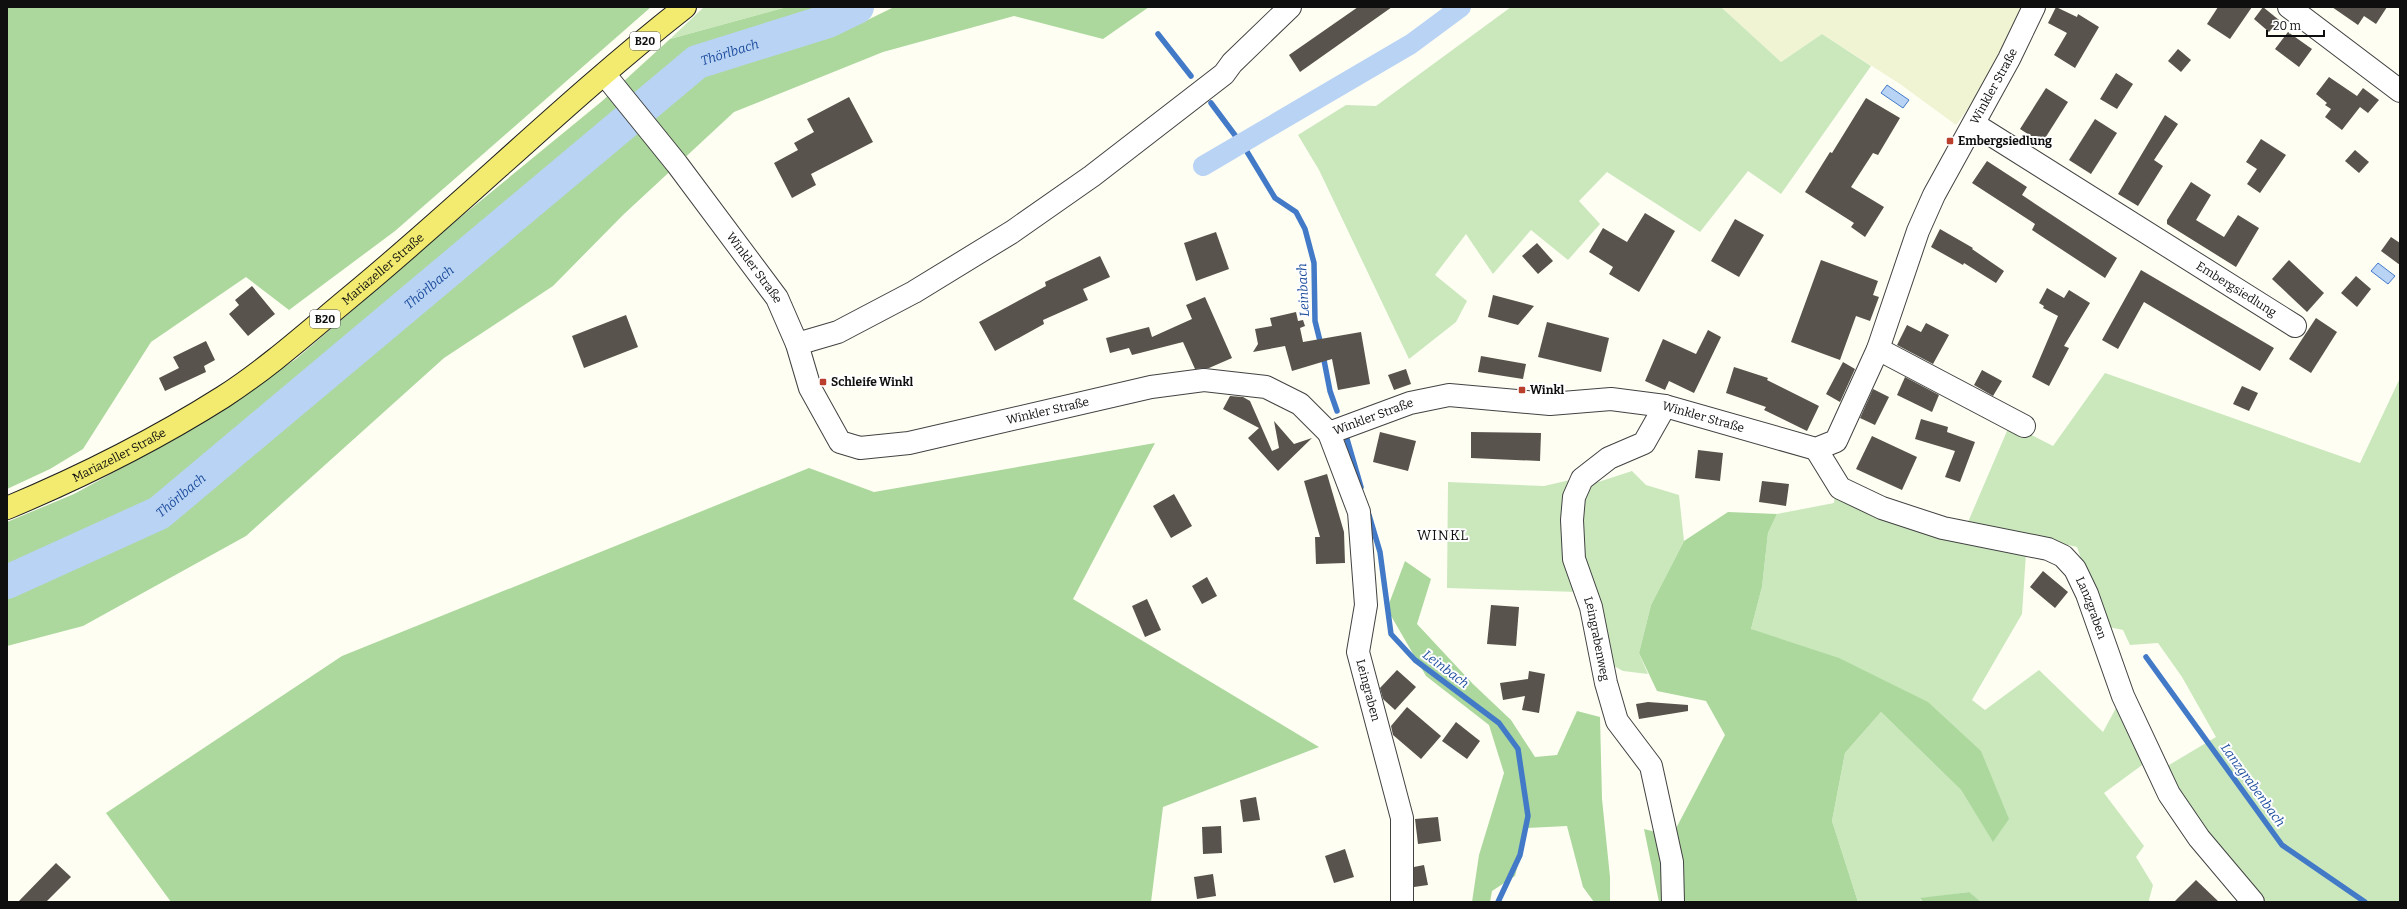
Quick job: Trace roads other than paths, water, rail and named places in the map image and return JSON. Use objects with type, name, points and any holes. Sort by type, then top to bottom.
[{"type":"main road","name":"Mariazeller Straße","points":[[7,508],[108,462],[224,396],[309,332],[382,271],[608,79],[686,7]]},
{"type":"street","points":[[797,344],[845,329],[914,292],[1012,232],[1092,176],[1224,74],[1232,63],[1290,7]]},
{"type":"street","name":"Winkler Straße","points":[[608,79],[677,164],[777,298],[797,344],[810,388],[840,442],[860,448],[909,443],[1151,387],[1204,380],[1266,387],[1300,404],[1329,433],[1410,403],[1449,395],[1550,404],[1611,399],[1665,406],[1816,449],[1836,441],[1878,349],[1918,232],[1934,195],[2009,59],[2034,7]]},
{"type":"street","points":[[2289,7],[2400,91]]},
{"type":"street","name":"Embergsiedlung","points":[[1974,124],[2295,326]]},
{"type":"street","points":[[1878,349],[2024,426]]},
{"type":"street","name":"Leingrabenweg","points":[[1665,406],[1644,443],[1609,458],[1582,479],[1574,498],[1572,520],[1574,559],[1591,607],[1606,683],[1617,721],[1651,766],[1672,862],[1673,902]]},
{"type":"street","name":"Leingraben","points":[[1329,433],[1359,512],[1366,605],[1358,652],[1402,818],[1402,902]]},
{"type":"street","name":"Lanzgraben","points":[[1816,449],[1840,488],[1882,508],[1944,528],[2048,549],[2063,556],[2075,569],[2087,594],[2122,696],[2169,794],[2199,838],[2253,902]]},
{"type":"water","points":[[1887,85],[1909,100],[1903,108],[1881,93]]},
{"type":"water","points":[[2378,263],[2395,276],[2388,284],[2371,271]]},
{"type":"waterway","name":"Thörlbach","points":[[7,582],[159,513],[697,62],[828,21],[857,7]]},
{"type":"waterway","points":[[1203,166],[1411,44],[1461,7]]},
{"type":"waterway","name":"Leinbach","points":[[1158,34],[1191,76]]},
{"type":"waterway","name":"Leinbach","points":[[1211,103],[1246,150],[1275,198],[1296,212],[1305,229],[1314,263],[1315,321],[1321,345]]},
{"type":"waterway","name":"Leinbach","points":[[1323,355],[1330,391],[1337,411]]},
{"type":"waterway","name":"Leinbach","points":[[1347,439],[1361,487]]},
{"type":"waterway","name":"Leinbach","points":[[1369,515],[1380,552],[1391,634],[1415,660],[1499,723],[1518,749],[1528,816],[1520,855],[1498,902]]},
{"type":"waterway","name":"Lanzgrabenbach","points":[[2146,657],[2282,845],[2365,902]]},
{"type":"place","name":"Embergsiedlung","points":[[1950,141]]},
{"type":"place","name":"Schleife Winkl","points":[[823,382]]},
{"type":"place","name":"Winkl","points":[[1522,390]]},
{"type":"district","name":"WINKL","points":[[1443,535]]}]
